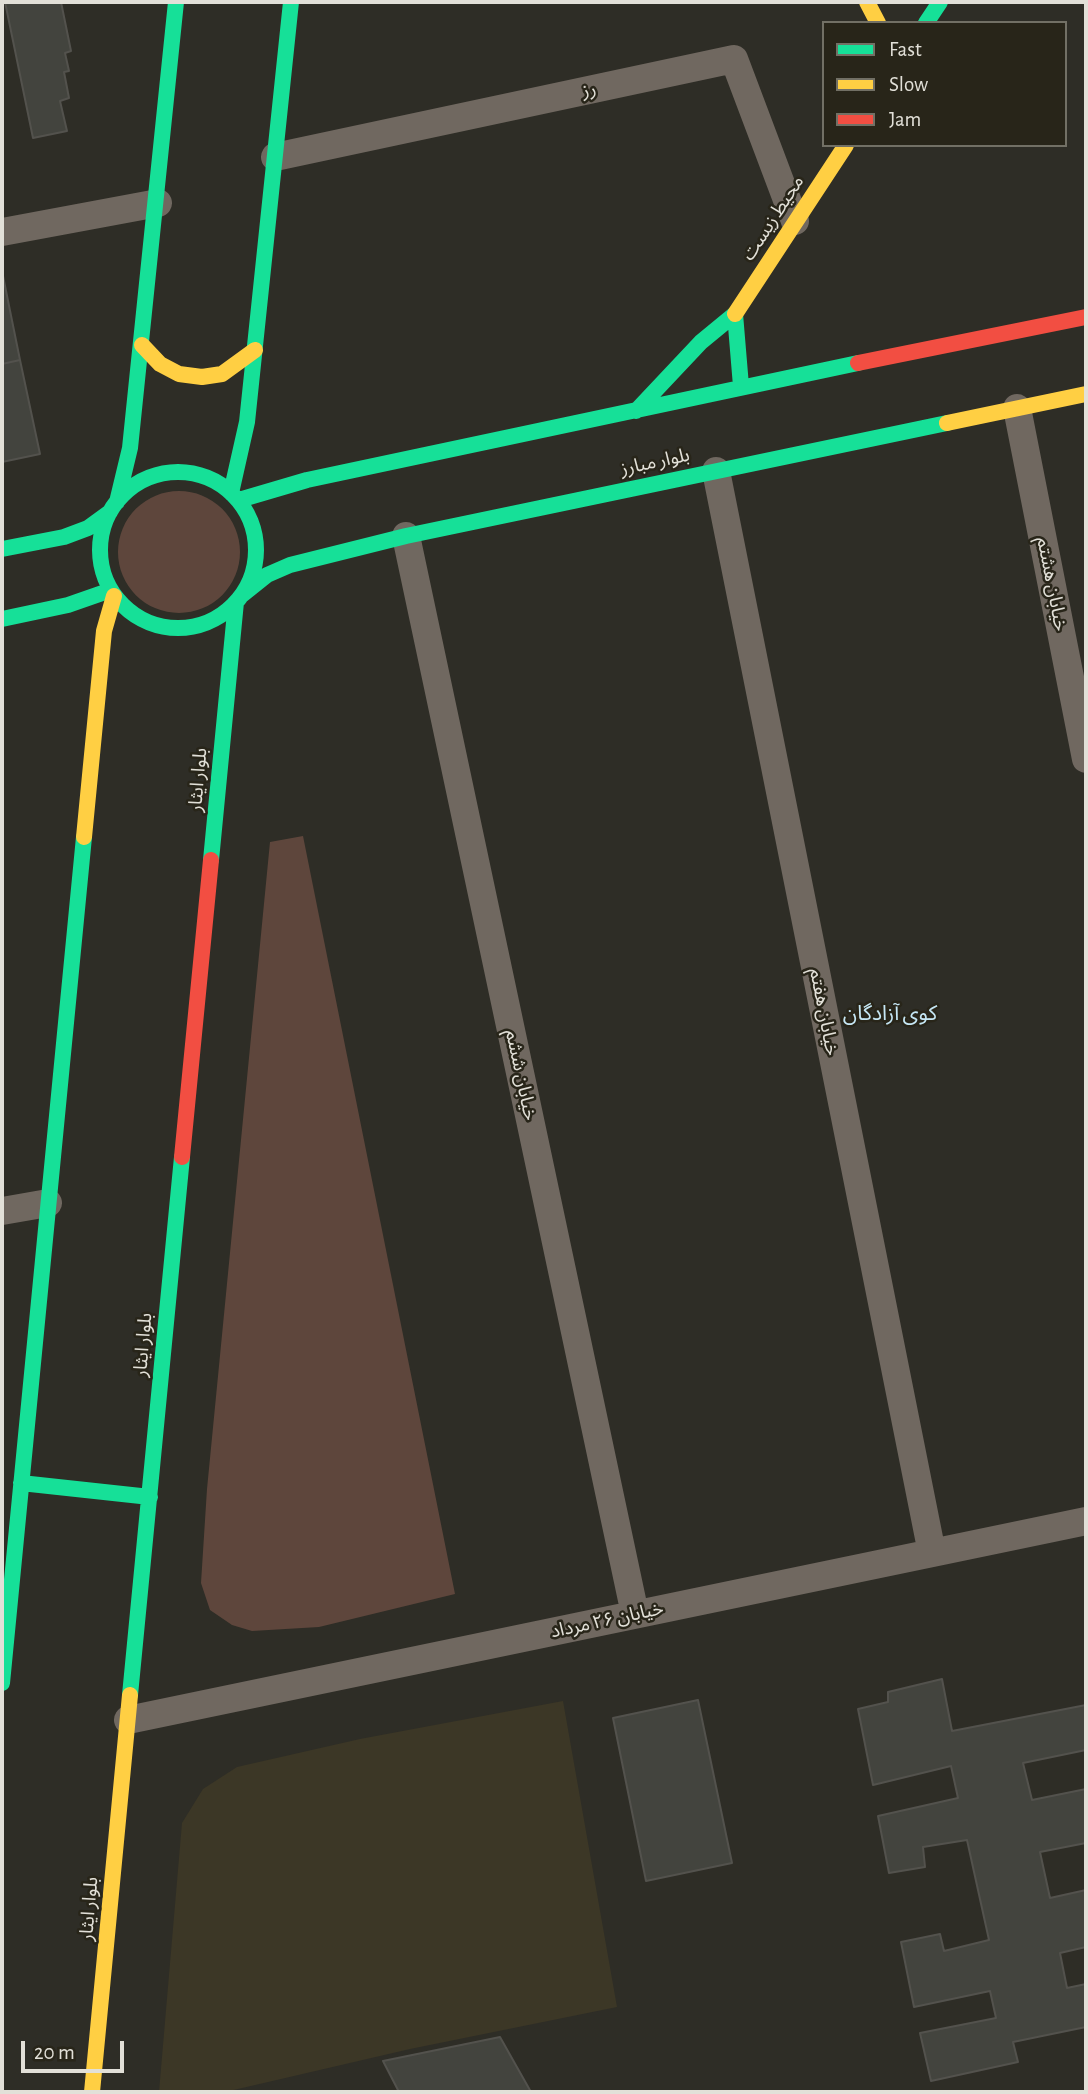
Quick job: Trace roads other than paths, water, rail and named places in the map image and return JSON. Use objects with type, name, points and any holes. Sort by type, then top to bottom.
[{"type":"main road","points":[[2,549],[64,537],[88,528],[113,507],[142,481],[174,472],[206,477],[235,497],[251,522],[256,540],[251,578],[239,598],[208,623],[174,628],[140,619],[113,593],[103,571],[100,551],[102,531],[113,507],[130,448],[158,204],[176,2]]},
{"type":"main road","points":[[235,497],[247,422],[291,2]]},
{"type":"main road","points":[[867,2],[877,21]]},
{"type":"main road","points":[[927,21],[940,2]]},
{"type":"main road","name":"محیط زیست","points":[[636,411],[701,342],[736,314],[845,147]]},
{"type":"main road","points":[[736,314],[741,386]]},
{"type":"main road","points":[[235,497],[741,386],[1086,317]]},
{"type":"main road","points":[[142,345],[160,364],[180,374],[202,377],[222,374],[255,350]]},
{"type":"main road","name":"بلوار مبارز","points":[[239,598],[267,575],[290,565],[406,536],[1086,394]]},
{"type":"main road","points":[[2,620],[113,593]]},
{"type":"main road","points":[[2,1683],[104,631],[113,593]]},
{"type":"main road","name":"بلوار ایثار","points":[[92,2092],[239,598]]},
{"type":"main road","points":[[21,1483],[150,1497]]},
{"type":"street","name":"رز","points":[[275,157],[734,60],[795,221]]},
{"type":"street","points":[[2,232],[158,204]]},
{"type":"street","name":"خیابان هشتم","points":[[1017,408],[1086,759]]},
{"type":"street","name":"خیابان هفتم","points":[[716,471],[932,1553]]},
{"type":"street","name":"خیابان ششم","points":[[406,536],[635,1614]]},
{"type":"street","points":[[2,1212],[48,1203]]},
{"type":"street","name":"خیابان ۲۶ مرداد","points":[[128,1720],[1086,1521]]},
{"type":"district","name":"کوی آزادگان","points":[[890,1014]]}]
